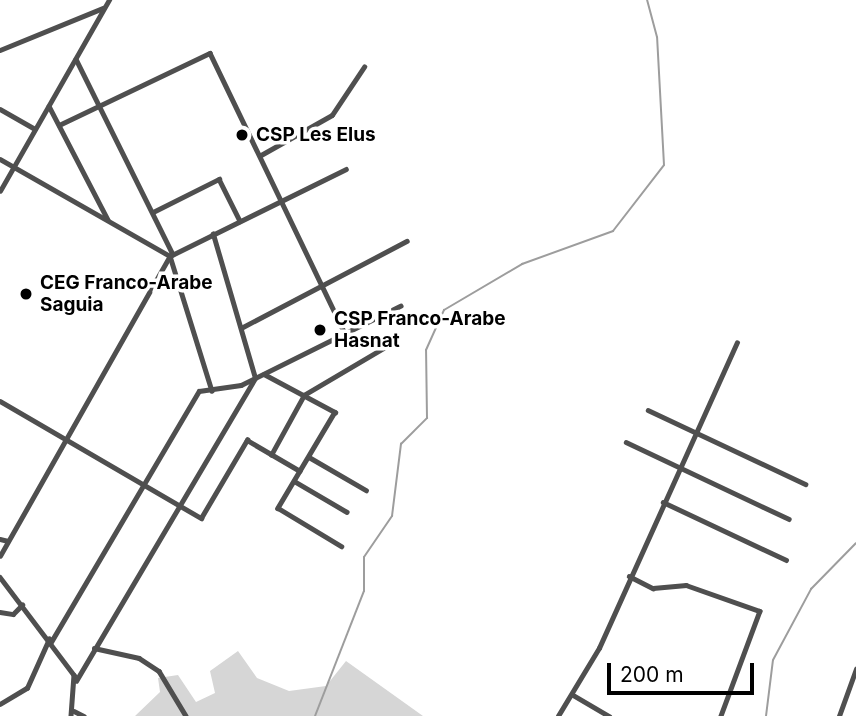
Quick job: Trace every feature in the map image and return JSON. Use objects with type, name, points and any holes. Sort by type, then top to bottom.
[{"type":"street","points":[[0,191],[109,0]]},
{"type":"street","points":[[0,50],[104,8]]},
{"type":"street","points":[[59,125],[210,53],[345,333]]},
{"type":"street","points":[[76,58],[172,255],[212,391]]},
{"type":"street","points":[[261,155],[332,114],[364,66]]},
{"type":"street","points":[[49,105],[108,221]]},
{"type":"street","points":[[0,109],[36,129]]},
{"type":"street","points":[[0,159],[172,255]]},
{"type":"street","points":[[0,556],[172,255],[346,169]]},
{"type":"street","points":[[153,212],[219,179],[240,221]]},
{"type":"street","points":[[83,716],[73,713],[76,681],[177,504],[255,378],[214,234]]},
{"type":"street","points":[[241,328],[407,241]]},
{"type":"street","points":[[0,704],[27,688],[50,640],[199,391],[212,391],[255,378],[400,306]]},
{"type":"street","points":[[558,716],[573,695],[737,344]]},
{"type":"street","points":[[271,454],[304,396],[387,346]]},
{"type":"street","points":[[264,374],[335,412],[278,508],[341,546]]},
{"type":"street","points":[[0,401],[201,518],[247,440],[300,471]]},
{"type":"street","points":[[648,410],[805,484]]},
{"type":"street","points":[[626,442],[789,519]]},
{"type":"street","points":[[309,457],[366,490]]},
{"type":"street","points":[[294,481],[347,512]]},
{"type":"street","points":[[663,502],[786,560]]},
{"type":"street","points":[[0,539],[8,541]]},
{"type":"street","points":[[629,576],[653,588],[686,584],[760,611],[721,716]]},
{"type":"street","points":[[0,577],[50,640],[76,681]]},
{"type":"street","points":[[0,611],[13,614],[22,606]]},
{"type":"street","points":[[94,648],[139,658],[159,671],[186,716]]},
{"type":"street","points":[[839,716],[856,669]]},
{"type":"street","points":[[573,695],[609,716]]},
{"type":"shaded area","points":[[238,651],[257,678],[289,691],[326,686],[346,661],[423,716],[135,716],[160,692],[158,678],[178,675],[196,702],[215,693],[210,671]]},
{"type":"waterway","points":[[315,716],[364,591],[364,557],[392,516],[401,444],[427,418],[426,350],[444,310],[522,264],[613,231],[664,165],[657,37],[647,0]]},
{"type":"waterway","points":[[766,716],[773,660],[811,589],[856,543]]},
{"type":"place","name":"CSP Les Elus","points":[[242,135]]},
{"type":"place","name":"CEG Franco-Arabe Saguia","points":[[26,294]]},
{"type":"place","name":"CSP Franco-Arabe Hasnat","points":[[320,330]]}]
